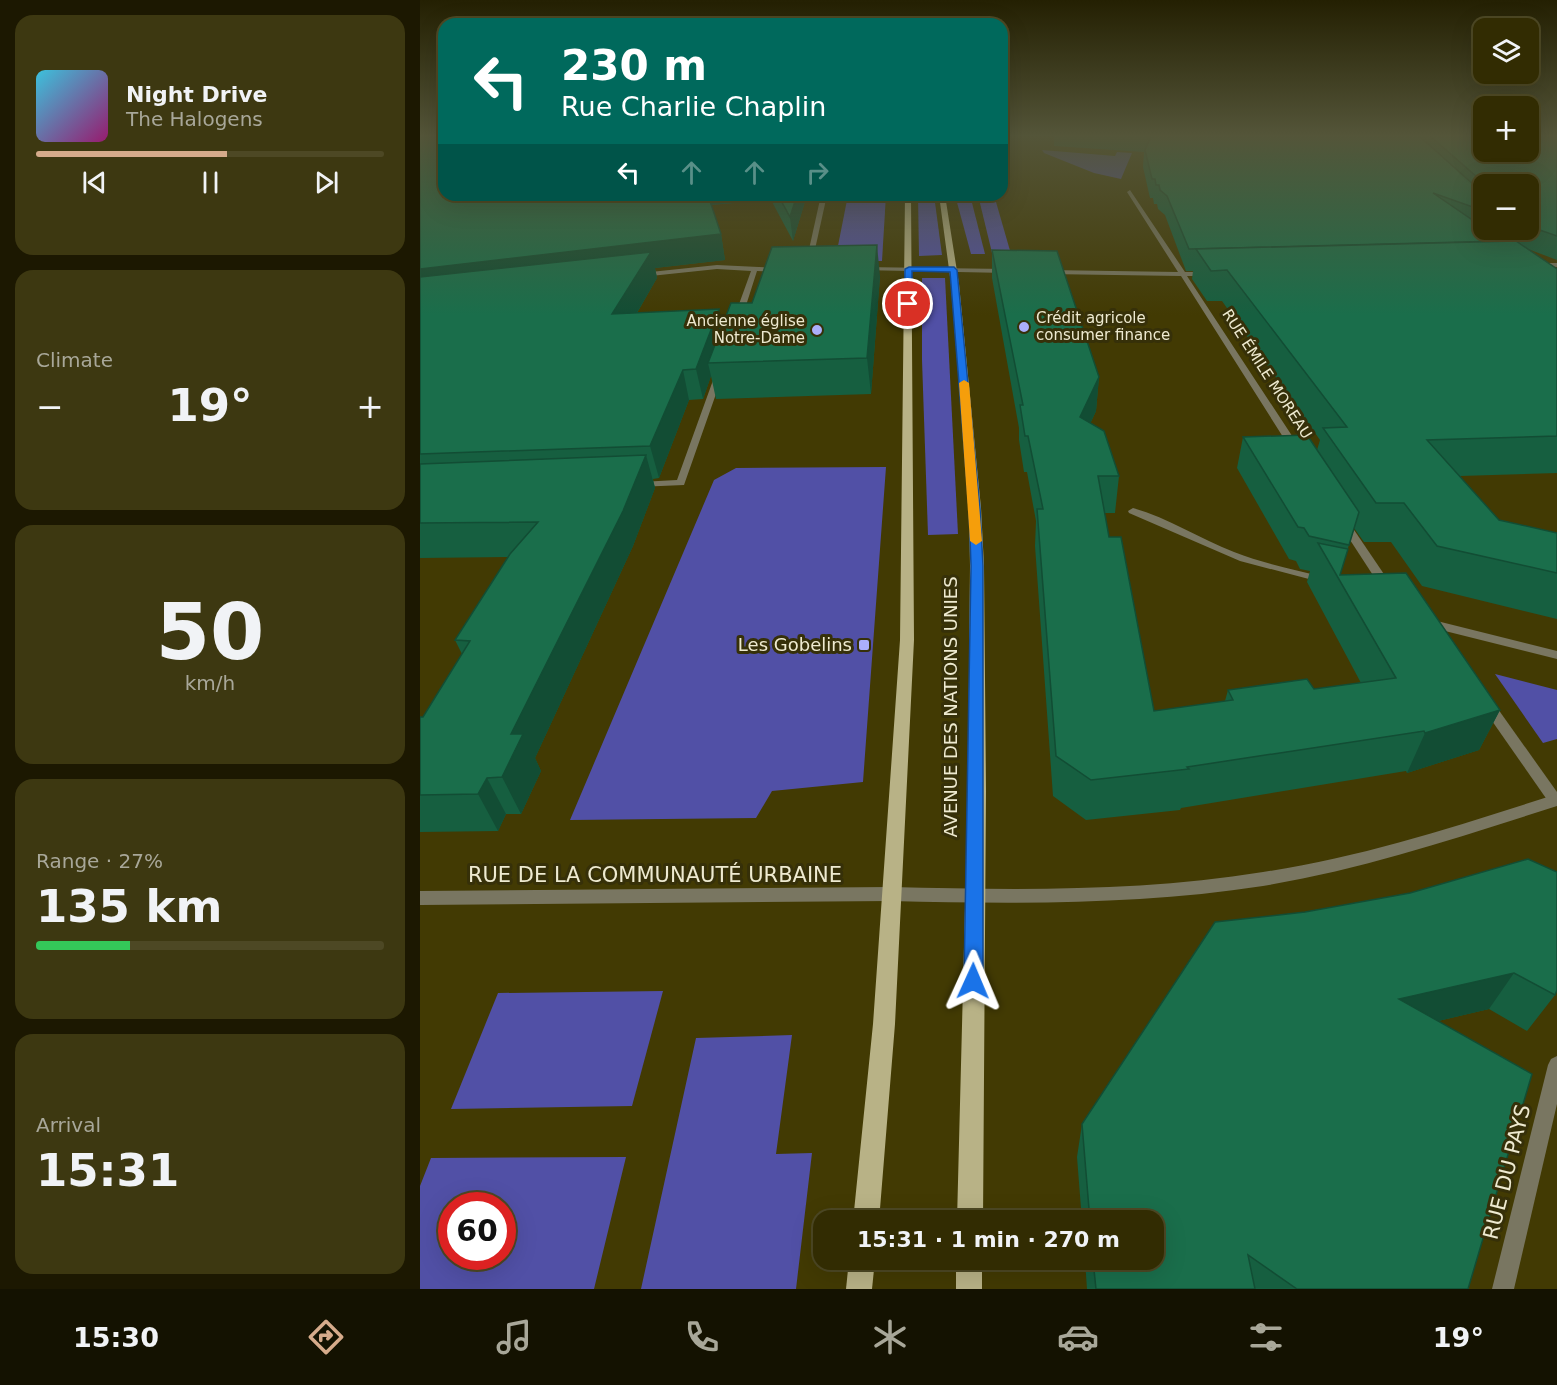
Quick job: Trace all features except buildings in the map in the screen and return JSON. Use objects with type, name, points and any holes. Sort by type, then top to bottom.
[{"type":"main road","points":[[867,1210],[884,1024],[907,640],[908,201]]},
{"type":"main road","name":"AVENUE DES NATIONS UNIES","points":[[943,201],[954,270],[975,508],[977,566],[975,896],[969,1210]]},
{"type":"main road","points":[[859,1289],[861,1270]]},
{"type":"main road","points":[[969,1270],[969,1289]]},
{"type":"street","name":"RUE ÉMILE MOREAU","points":[[1131,194],[1301,458]]},
{"type":"street","points":[[818,270],[807,270],[823,201]]},
{"type":"street","points":[[1510,240],[1550,274]]},
{"type":"street","points":[[1527,265],[1557,264]]},
{"type":"street","points":[[636,276],[717,267],[788,270]]},
{"type":"street","points":[[736,323],[754,270]]},
{"type":"street","points":[[850,270],[1010,271]]},
{"type":"street","points":[[1045,272],[1221,274]]},
{"type":"street","points":[[633,485],[681,483],[721,366]]},
{"type":"street","points":[[1133,511],[1160,520],[1219,549],[1268,567],[1338,583]]},
{"type":"street","points":[[1340,518],[1379,578],[1394,592],[1372,588]]},
{"type":"street","points":[[1444,640],[1426,620],[1557,655]]},
{"type":"street","points":[[1483,697],[1556,800]]},
{"type":"street","name":"RUE DE LA COMMUNAUTÉ URBAINE","points":[[420,898],[891,894],[975,896],[1136,893],[1263,879],[1340,865],[1406,848],[1556,800]]},
{"type":"street","name":"RUE DU PAYS","points":[[1503,1289],[1557,1065]]},
{"type":"shaded area","points":[[847,201],[886,201],[882,261],[835,261]]},
{"type":"shaded area","points":[[918,201],[935,201],[942,255],[919,256]]},
{"type":"shaded area","points":[[957,201],[972,201],[985,254],[971,254]]},
{"type":"shaded area","points":[[979,201],[996,201],[1013,261],[994,261]]},
{"type":"shaded area","points":[[922,278],[945,278],[958,534],[928,535],[922,360]]},
{"type":"shaded area","points":[[886,467],[863,782],[772,791],[756,818],[570,820],[714,480],[736,468]]},
{"type":"shaded area","points":[[1495,674],[1557,690],[1557,739],[1543,743]]},
{"type":"shaded area","points":[[663,991],[632,1106],[451,1109],[498,993]]},
{"type":"shaded area","points":[[792,1035],[776,1154],[812,1153],[796,1289],[641,1289],[696,1038]]},
{"type":"shaded area","points":[[626,1157],[594,1289],[420,1289],[420,1186],[431,1158]]},
{"type":"slow traffic","points":[[964,383],[976,541]]},
{"type":"place","name":"Crédit agricole consumer finance","points":[[1024,327]]},
{"type":"place","name":"Ancienne église Notre-Dame","points":[[817,330]]},
{"type":"place","name":"Les Gobelins","points":[[864,645]]},
{"type":"route","points":[[908,304],[909,269],[954,270],[975,508],[977,566],[978,675],[973,981]]}]
